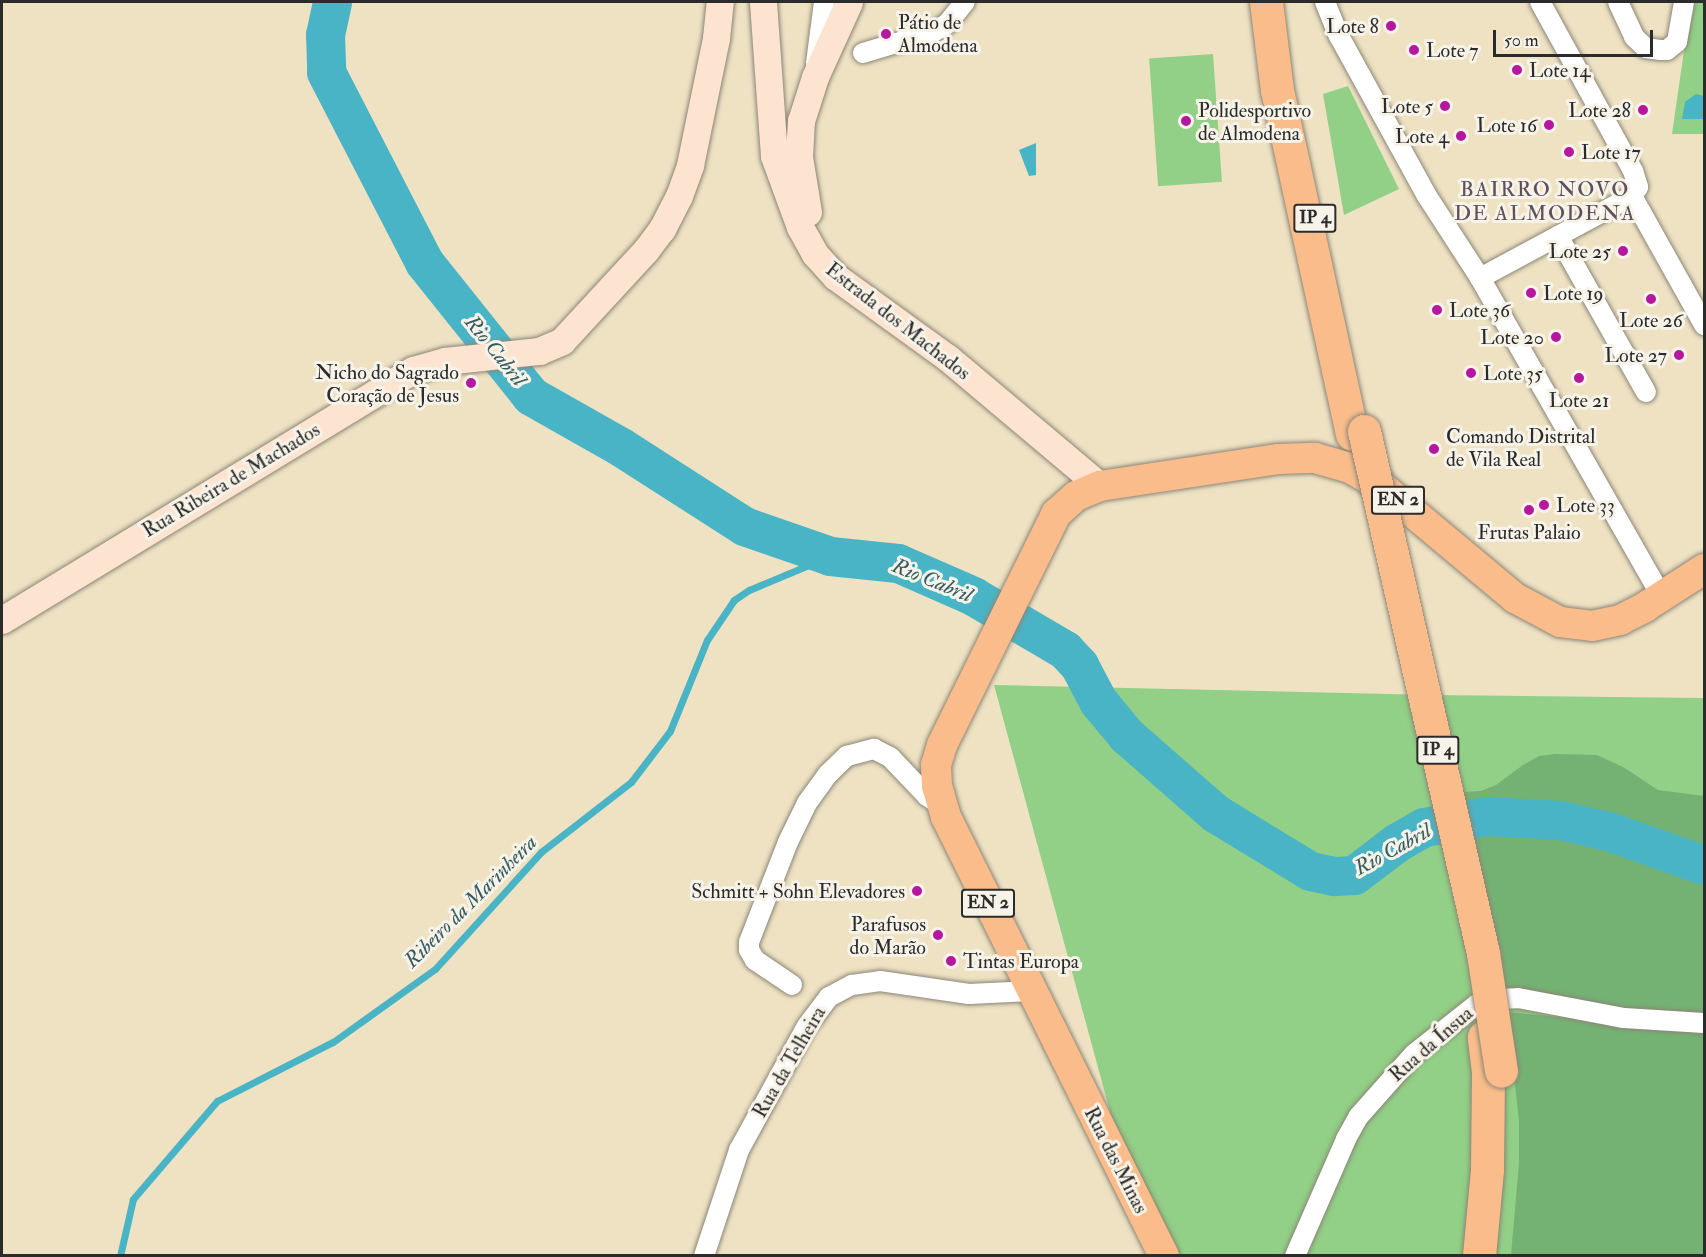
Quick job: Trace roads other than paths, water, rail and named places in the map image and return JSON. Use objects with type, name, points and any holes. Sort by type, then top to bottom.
[{"type":"highway","name":"IP 4","points":[[1266,2],[1276,90],[1483,952],[1502,1184],[1495,1256]]},
{"type":"highway","name":"IP 4","points":[[1277,2],[1300,148],[1358,433],[1494,1071],[1479,1256]]},
{"type":"main road","name":"Rua Ribeira de Machados","points":[[2,620],[407,373],[426,365],[551,348],[567,337],[646,250],[667,220],[683,188],[690,165],[716,38],[720,2]]},
{"type":"main road","name":"Estrada dos Machados","points":[[763,2],[774,156],[804,236],[822,263],[852,289],[948,358],[1100,486]]},
{"type":"main road","points":[[822,263],[804,194],[799,157],[801,121],[815,77],[849,2]]},
{"type":"main road","name":"EN 2","points":[[1031,991],[942,806],[936,765],[946,737],[1046,530],[1068,501],[1100,486],[1279,459],[1326,460],[1350,468],[1381,486],[1501,588],[1544,616],[1575,625],[1606,624],[1633,614],[1704,569]]},
{"type":"main road","name":"Rua das Minas","points":[[1031,991],[1164,1256]]},
{"type":"street","points":[[815,77],[819,27],[824,2]]},
{"type":"street","points":[[863,53],[938,29],[950,21],[965,2]]},
{"type":"street","points":[[1325,2],[1339,36],[1427,196],[1480,278],[1662,597]]},
{"type":"street","points":[[1480,278],[1632,196],[1638,184],[1628,161],[1540,2]]},
{"type":"street","points":[[1618,2],[1634,37],[1646,48],[1660,51],[1667,50],[1677,42],[1684,2]]},
{"type":"street","points":[[1632,196],[1704,325]]},
{"type":"street","points":[[1558,236],[1646,392]]},
{"type":"street","points":[[792,985],[755,960],[749,950],[749,942],[788,842],[807,803],[826,775],[847,756],[874,749],[890,757],[927,796],[942,806]]},
{"type":"street","name":"Rua da Telheira","points":[[704,1256],[739,1150],[807,1026],[829,997],[852,985],[880,981],[969,994],[1031,991]]},
{"type":"street","name":"Rua da Ínsua","points":[[1295,1256],[1346,1139],[1359,1116],[1414,1054],[1477,1004],[1495,999],[1518,998],[1624,1018],[1704,1023]]},
{"type":"water","points":[[1696,94],[1704,96],[1704,119],[1682,119],[1685,102]]},
{"type":"water","points":[[1036,143],[1036,175],[1029,176],[1019,150]]},
{"type":"waterway","name":"Rio Cabril","points":[[332,2],[325,34],[326,72],[424,262],[531,396],[621,447],[744,526],[830,556],[898,563],[973,596],[1065,650],[1079,665],[1098,701],[1126,735],[1215,813],[1310,871],[1334,876],[1354,875],[1396,843],[1424,827],[1486,816],[1560,820],[1608,831],[1704,865]]},
{"type":"waterway","name":"Ribeiro da Marinheira","points":[[120,1256],[133,1199],[217,1101],[333,1042],[435,969],[541,852],[631,782],[670,731],[707,640],[734,600],[749,590],[830,556]]},
{"type":"place","name":"Lote 8","points":[[1391,26]]},
{"type":"place","name":"Pátio de Almodena","points":[[886,34]]},
{"type":"place","name":"Lote 7","points":[[1414,50]]},
{"type":"place","name":"Lote 14","points":[[1517,70]]},
{"type":"place","name":"Lote 5","points":[[1445,106]]},
{"type":"place","name":"Lote 28","points":[[1643,110]]},
{"type":"place","name":"Polidesportivo de Almodena","points":[[1186,121]]},
{"type":"place","name":"Lote 16","points":[[1549,125]]},
{"type":"place","name":"Lote 4","points":[[1461,136]]},
{"type":"place","name":"Lote 17","points":[[1569,152]]},
{"type":"place","name":"Lote 25","points":[[1623,251]]},
{"type":"place","name":"Lote 19","points":[[1531,293]]},
{"type":"place","name":"Lote 26","points":[[1651,299]]},
{"type":"place","name":"Lote 36","points":[[1437,310]]},
{"type":"place","name":"Lote 20","points":[[1556,337]]},
{"type":"place","name":"Lote 27","points":[[1679,355]]},
{"type":"place","name":"Lote 35","points":[[1471,373]]},
{"type":"place","name":"Lote 21","points":[[1579,378]]},
{"type":"place","name":"Nicho do Sagrado Coração de Jesus","points":[[471,383]]},
{"type":"place","name":"Comando Distrital de Vila Real","points":[[1434,449]]},
{"type":"place","name":"Lote 33","points":[[1544,505]]},
{"type":"place","name":"Frutas Palaio","points":[[1529,510]]},
{"type":"place","name":"Schmitt + Sohn Elevadores","points":[[917,891]]},
{"type":"place","name":"Parafusos do Marão","points":[[938,935]]},
{"type":"place","name":"Tintas Europa","points":[[951,961]]},
{"type":"district","name":"BAIRRO NOVO DE ALMODENA","points":[[1545,202]]}]
